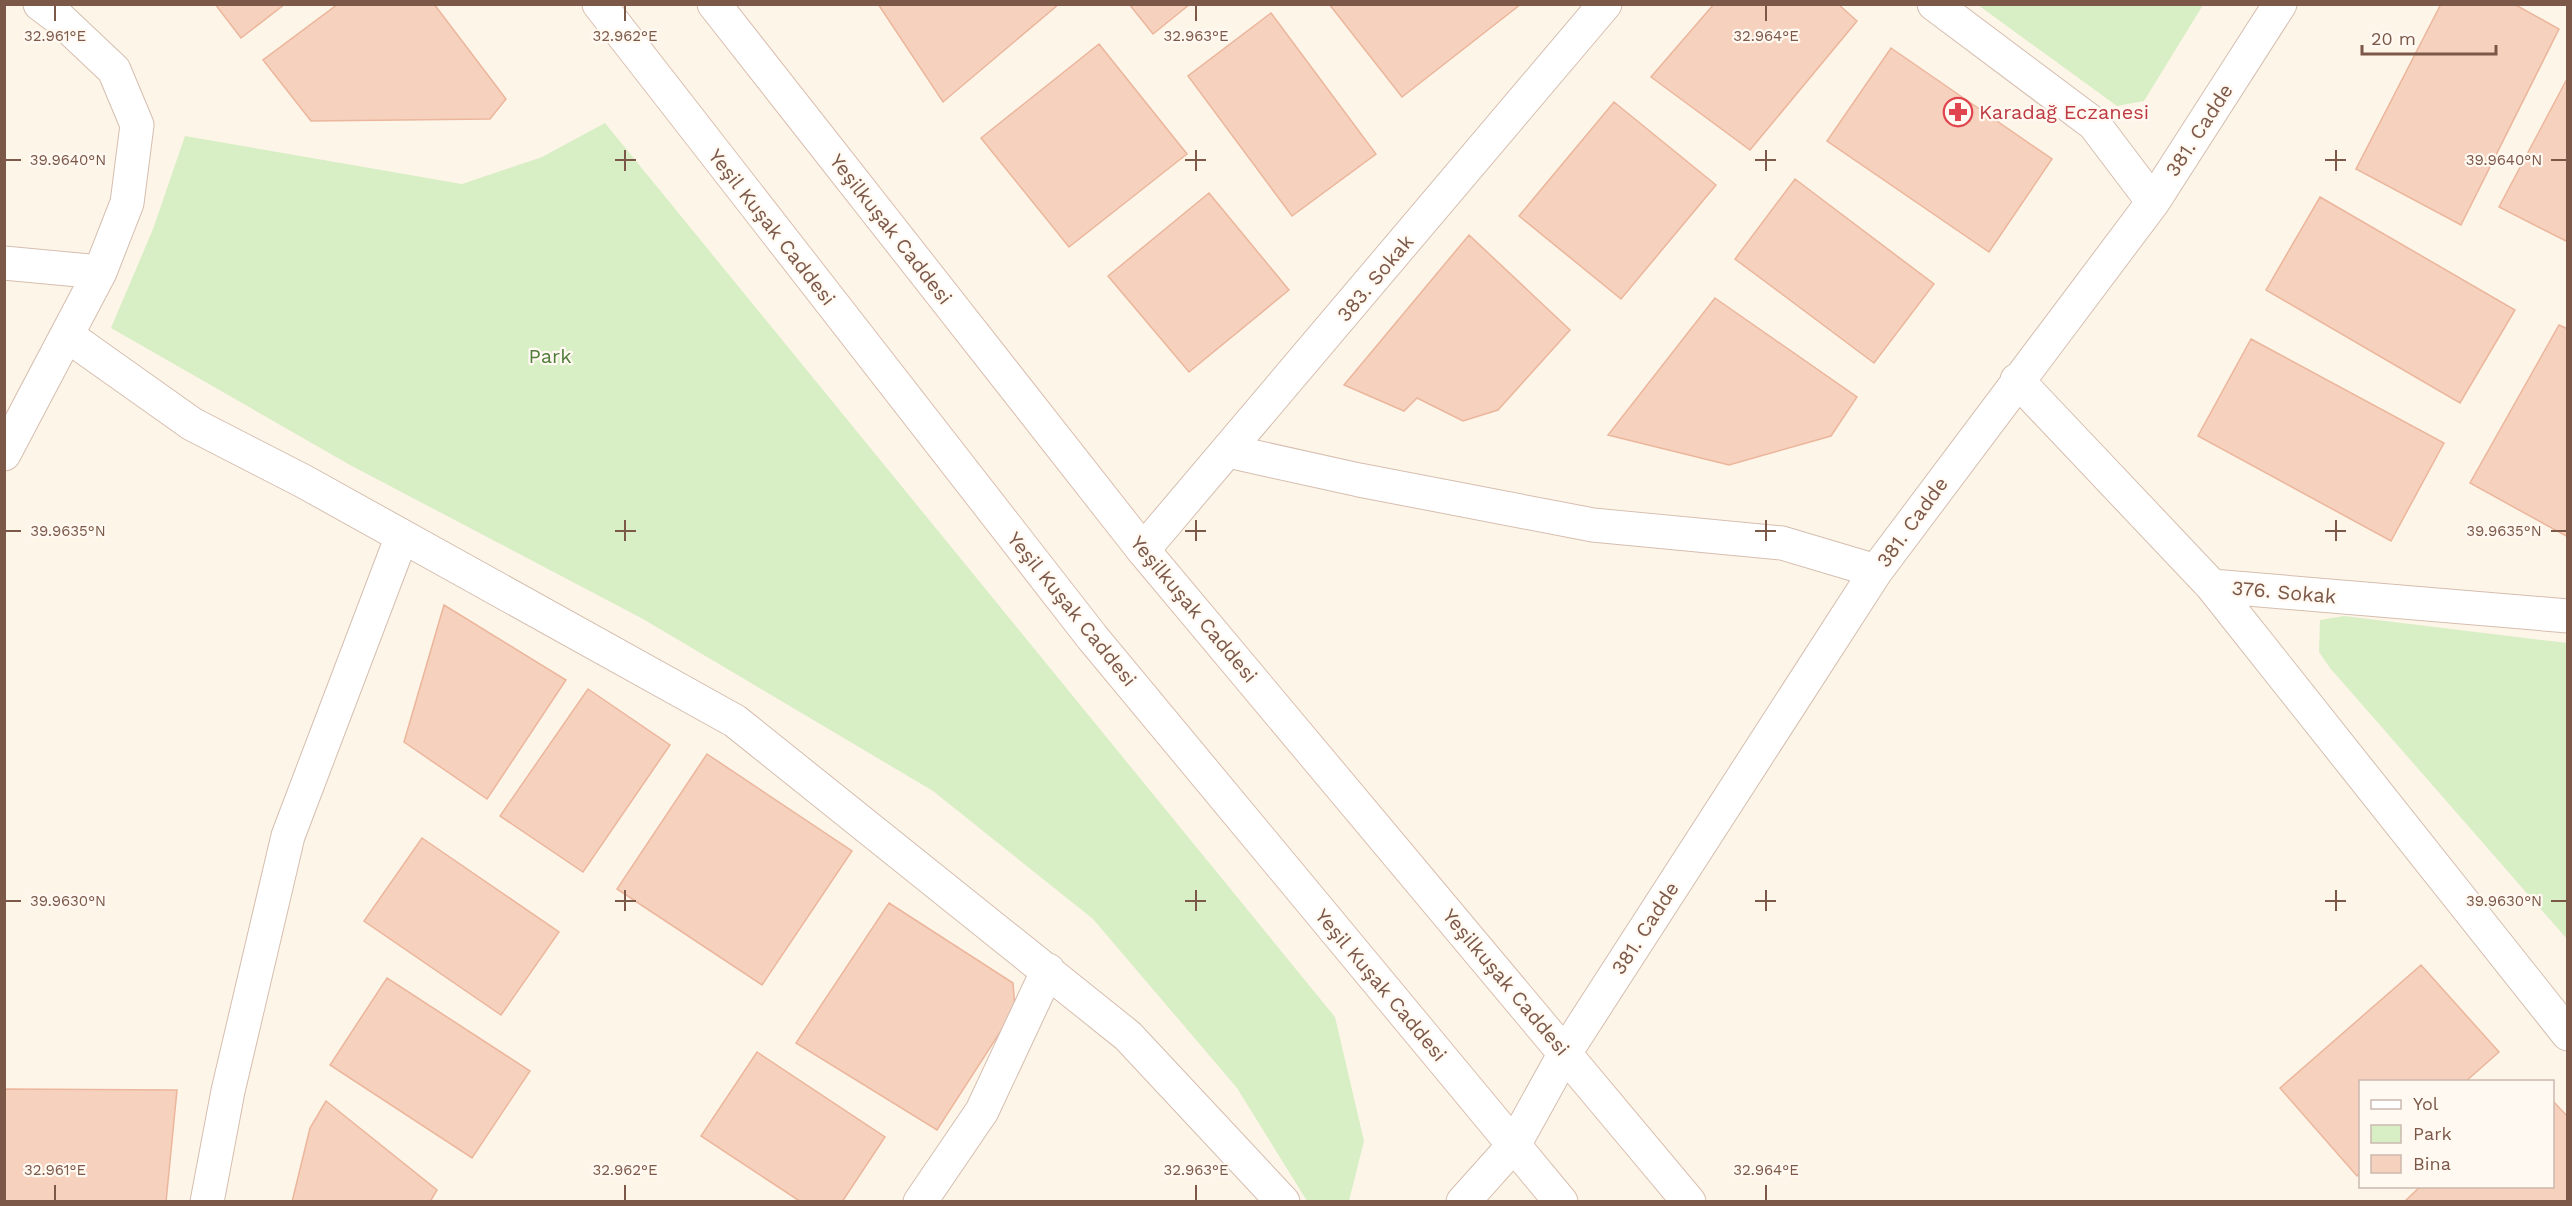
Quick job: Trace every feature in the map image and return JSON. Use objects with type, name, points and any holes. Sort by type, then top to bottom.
[{"type":"street","points":[[4,454],[100,272],[127,203],[137,125],[114,70],[40,4]]},
{"type":"street","name":"Yeşil Kuşak Caddesi","points":[[599,4],[1092,637],[1561,1202]]},
{"type":"street","name":"383. Sokak","points":[[1143,550],[1605,4]]},
{"type":"street","points":[[1934,4],[2094,124],[2153,202]]},
{"type":"street","name":"381. Cadde","points":[[1463,1202],[1514,1146],[1565,1053],[1876,571],[2017,380],[2153,202],[2280,4]]},
{"type":"street","name":"Yeşilkuşak Caddesi","points":[[721,6],[1143,550],[1689,1202]]},
{"type":"street","points":[[4,263],[100,272]]},
{"type":"street","points":[[68,336],[192,424],[303,481],[735,721],[1128,1036],[1283,1202]]},
{"type":"street","name":"376. Sokak","points":[[2017,380],[2211,586],[2568,616]]},
{"type":"street","points":[[1228,451],[1359,480],[1593,525],[1782,543],[1876,571]]},
{"type":"street","points":[[207,1202],[228,1091],[288,836],[402,536]]},
{"type":"street","points":[[2211,586],[2568,1034]]},
{"type":"street","points":[[920,1202],[982,1111],[1048,970]]},
{"type":"green space","points":[[2203,4],[2144,101],[2117,106],[1978,5]]},
{"type":"green space","name":"Park","points":[[605,123],[1335,1017],[1364,1141],[1349,1201],[1307,1201],[1237,1088],[1093,919],[933,791],[643,619],[350,465],[111,328],[153,229],[185,136],[462,184],[542,157]]},
{"type":"green space","points":[[2344,616],[2567,643],[2567,939],[2330,668],[2319,652],[2320,620]]},
{"type":"building","points":[[215,4],[285,4],[241,38]]},
{"type":"building","points":[[338,4],[434,4],[506,99],[490,119],[311,121],[263,60]]},
{"type":"building","points":[[878,4],[1059,4],[943,102]]},
{"type":"building","points":[[1129,4],[1190,4],[1153,34]]},
{"type":"building","points":[[1329,4],[1521,4],[1402,97]]},
{"type":"building","points":[[1714,4],[1838,4],[1857,21],[1750,150],[1651,77]]},
{"type":"building","points":[[2441,4],[2514,4],[2559,29],[2461,225],[2356,169]]},
{"type":"building","points":[[1271,13],[1376,154],[1292,216],[1188,76]]},
{"type":"building","points":[[1099,44],[1187,154],[1069,247],[981,138]]},
{"type":"building","points":[[1891,48],[2052,159],[1989,252],[1827,141]]},
{"type":"building","points":[[2568,77],[2568,242],[2499,207]]},
{"type":"building","points":[[1614,102],[1716,185],[1621,299],[1519,216]]},
{"type":"building","points":[[1795,179],[1934,284],[1874,363],[1735,259]]},
{"type":"building","points":[[1209,193],[1289,290],[1189,372],[1108,276]]},
{"type":"building","points":[[2320,197],[2515,310],[2460,403],[2266,290]]},
{"type":"building","points":[[1469,235],[1570,330],[1498,410],[1463,421],[1417,398],[1404,411],[1344,385]]},
{"type":"building","points":[[1715,298],[1857,397],[1831,436],[1729,465],[1608,435]]},
{"type":"building","points":[[2559,325],[2568,329],[2568,537],[2470,483]]},
{"type":"building","points":[[2251,339],[2444,443],[2391,541],[2198,436]]},
{"type":"building","points":[[444,605],[566,680],[487,799],[404,742]]},
{"type":"building","points":[[588,689],[670,745],[583,872],[500,816]]},
{"type":"building","points":[[707,754],[852,851],[762,985],[617,889]]},
{"type":"building","points":[[422,838],[559,932],[501,1015],[364,921]]},
{"type":"building","points":[[889,903],[1013,983],[1015,1009],[937,1130],[796,1043]]},
{"type":"building","points":[[2421,965],[2499,1052],[2467,1080],[2359,1080],[2359,1174],[2357,1176],[2280,1088]]},
{"type":"building","points":[[387,978],[530,1071],[472,1158],[330,1065]]},
{"type":"building","points":[[757,1052],[885,1137],[842,1202],[801,1202],[701,1136]]},
{"type":"building","points":[[4,1089],[177,1090],[166,1202],[4,1202]]},
{"type":"building","points":[[326,1101],[437,1190],[430,1202],[292,1202],[310,1128]]},
{"type":"building","points":[[2554,1102],[2568,1117],[2568,1202],[2404,1202],[2419,1188],[2554,1188]]},
{"type":"place","name":"Karadağ Eczanesi","points":[[1958,112]]}]
